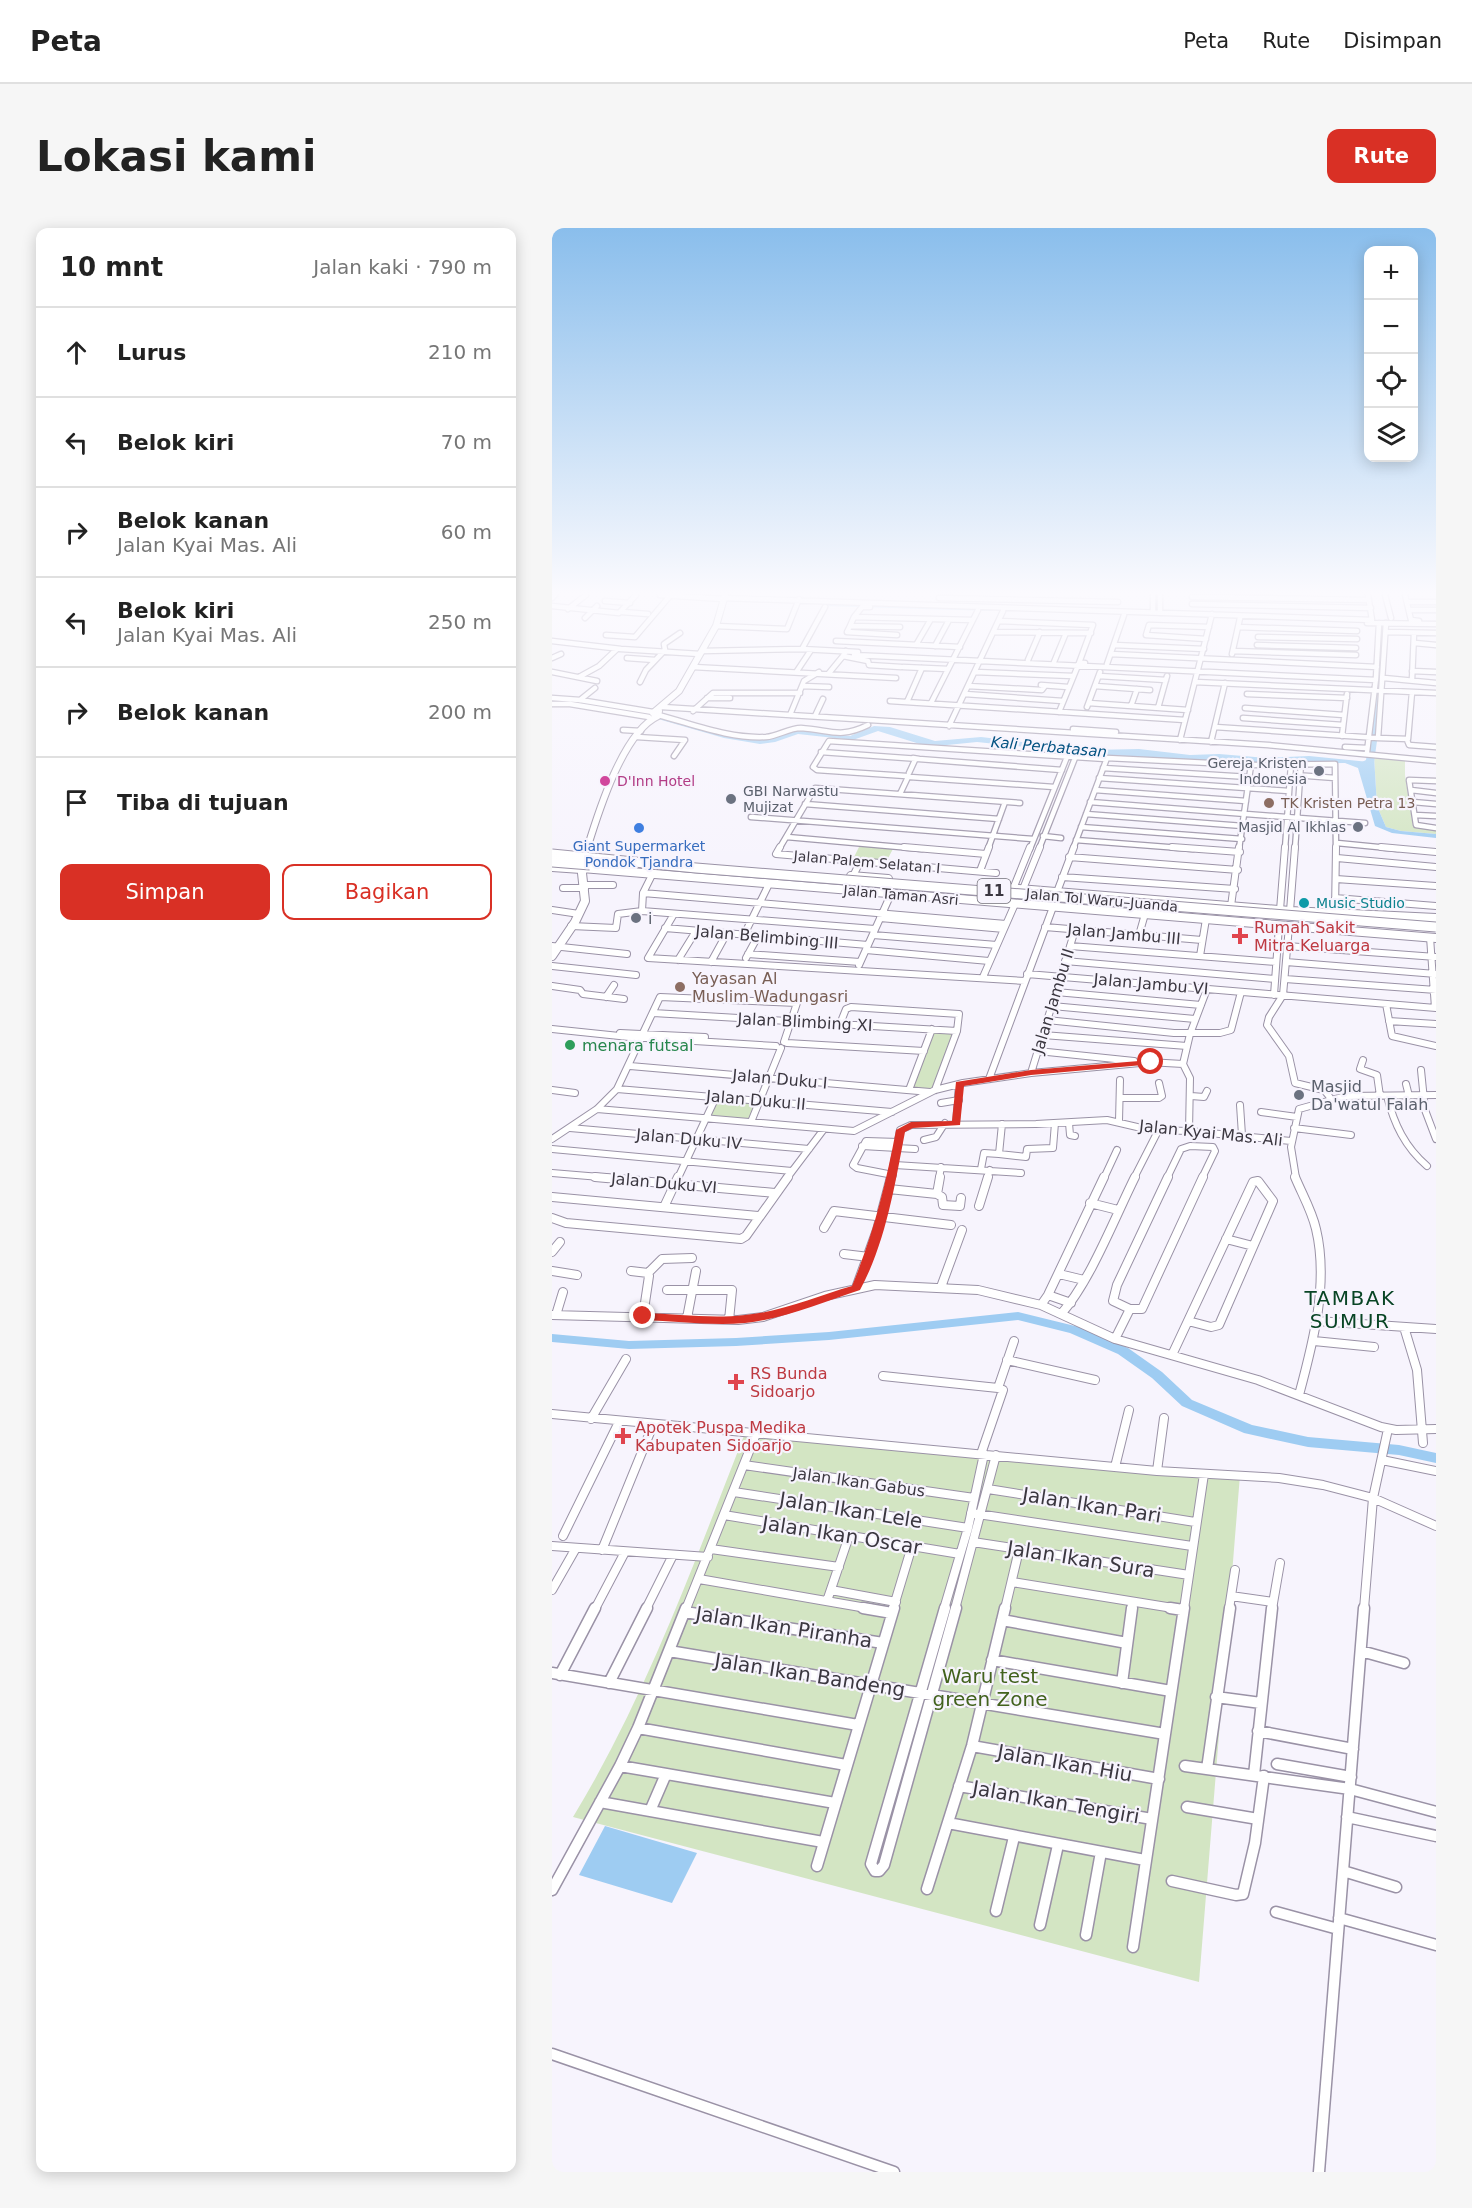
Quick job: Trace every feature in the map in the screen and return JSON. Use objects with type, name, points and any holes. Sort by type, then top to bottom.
[{"type":"highway","name":"Jalan Tol Waru–Juanda","points":[[552,854],[1434,936]]},
{"type":"highway","name":"Jalan Tol Waru–Juanda","points":[[552,862],[1292,913],[1436,927]]},
{"type":"highway","points":[[1292,913],[1436,920]]},
{"type":"main road","points":[[553,951],[579,914],[585,900],[583,867],[595,822],[613,778],[639,734],[655,714],[676,695],[682,686]]},
{"type":"main road","points":[[583,867],[594,855],[601,822],[598,818]]},
{"type":"main road","points":[[594,855],[1234,906],[1292,913],[1335,912],[1436,920]]},
{"type":"main road","points":[[634,873],[645,860]]},
{"type":"main road","points":[[651,875],[659,861]]},
{"type":"main road","name":"Jalan Taman Asri","points":[[583,867],[651,875],[1279,926],[1434,936]]},
{"type":"street","points":[[790,714],[802,686],[829,689],[831,686]]},
{"type":"street","points":[[907,702],[914,686]]},
{"type":"street","points":[[931,703],[940,686]]},
{"type":"street","points":[[949,726],[968,686],[977,686]]},
{"type":"street","points":[[1006,686],[1044,690],[1045,686],[1068,687],[1059,712]]},
{"type":"street","points":[[1084,713],[1095,686],[1150,690]]},
{"type":"street","points":[[1158,708],[1164,686]]},
{"type":"street","points":[[1180,738],[1195,686]]},
{"type":"street","points":[[1212,740],[1224,686]]},
{"type":"street","points":[[1241,729],[1249,686]]},
{"type":"street","points":[[1283,686],[1436,693]]},
{"type":"street","points":[[1374,738],[1378,686]]},
{"type":"street","points":[[1370,753],[1381,686]]},
{"type":"street","points":[[580,700],[595,688]]},
{"type":"street","points":[[1131,706],[1137,689]]},
{"type":"street","points":[[1341,736],[1348,689]]},
{"type":"street","points":[[693,711],[716,692],[800,693]]},
{"type":"street","points":[[1412,692],[1407,739],[1409,745],[1436,747]]},
{"type":"street","points":[[965,694],[1063,701]]},
{"type":"street","points":[[1247,694],[1347,698]]},
{"type":"street","points":[[552,698],[580,700],[655,714],[724,733],[754,737],[769,737],[798,728],[849,734],[868,725]]},
{"type":"street","points":[[707,698],[730,698]]},
{"type":"street","points":[[815,716],[823,699]]},
{"type":"street","points":[[890,701],[1185,720]]},
{"type":"street","points":[[1089,703],[1188,710]]},
{"type":"street","points":[[552,704],[655,714],[693,711],[790,714],[949,726],[1212,740],[1370,753],[1436,762]]},
{"type":"street","points":[[1245,708],[1344,715]]},
{"type":"street","points":[[1243,718],[1343,725]]},
{"type":"street","points":[[1215,727],[1407,739]]},
{"type":"street","points":[[1073,729],[1090,733]]},
{"type":"street","points":[[623,730],[686,740],[674,756]]},
{"type":"street","points":[[1055,785],[817,770],[813,767],[829,741],[1075,758],[1251,765],[1335,764],[1337,821],[1335,912]]},
{"type":"street","points":[[900,794],[921,748]]},
{"type":"street","points":[[821,752],[1062,770]]},
{"type":"street","points":[[1013,889],[1067,757]]},
{"type":"street","points":[[1023,890],[1075,758]]},
{"type":"street","points":[[1057,892],[1106,759]]},
{"type":"street","points":[[1292,913],[1300,763]]},
{"type":"street","points":[[1280,910],[1291,764]]},
{"type":"street","points":[[1234,906],[1251,765]]},
{"type":"street","points":[[1103,768],[1249,777]]},
{"type":"street","points":[[1290,774],[1335,778]]},
{"type":"street","points":[[1099,778],[1289,791]]},
{"type":"street","points":[[1436,781],[1410,779],[1416,826],[1436,828]]},
{"type":"street","points":[[999,819],[805,804],[815,788],[1020,803]]},
{"type":"street","points":[[1095,790],[1246,801]]},
{"type":"street","points":[[1411,790],[1436,793]]},
{"type":"street","points":[[980,871],[1005,802]]},
{"type":"street","points":[[1090,802],[1365,823]]},
{"type":"street","points":[[1413,802],[1436,804]]},
{"type":"street","name":"Jalan Palem Selatan I","points":[[805,804],[777,855],[996,873]]},
{"type":"street","points":[[1044,812],[1052,813]]},
{"type":"street","points":[[1086,814],[1243,826]]},
{"type":"street","points":[[1415,815],[1436,816]]},
{"type":"street","points":[[751,817],[1033,838]]},
{"type":"street","points":[[1081,827],[1242,839]]},
{"type":"street","points":[[1043,836],[1060,838]]},
{"type":"street","points":[[787,837],[986,854]]},
{"type":"street","points":[[1076,840],[1240,852]]},
{"type":"street","points":[[1337,843],[1436,852]]},
{"type":"street","points":[[1069,857],[1238,870]]},
{"type":"street","points":[[1337,858],[1436,867]]},
{"type":"street","points":[[853,876],[860,862]]},
{"type":"street","points":[[864,877],[870,863]]},
{"type":"street","points":[[552,868],[583,867]]},
{"type":"street","points":[[642,911],[643,893],[651,875]]},
{"type":"street","points":[[1062,877],[1235,892]]},
{"type":"street","points":[[1336,879],[1436,886]]},
{"type":"street","points":[[744,935],[769,884]]},
{"type":"street","points":[[563,888],[613,885]]},
{"type":"street","points":[[643,893],[1005,926]]},
{"type":"street","points":[[857,970],[891,894]]},
{"type":"street","points":[[1335,898],[1436,906]]},
{"type":"street","points":[[982,977],[1015,904]]},
{"type":"street","points":[[989,1079],[1053,907]]},
{"type":"street","points":[[552,910],[579,914]]},
{"type":"street","points":[[571,926],[616,928],[618,914],[642,911],[751,919],[997,945]]},
{"type":"street","points":[[665,928],[674,914]]},
{"type":"street","points":[[1139,935],[1145,914]]},
{"type":"street","points":[[1200,956],[1206,919]]},
{"type":"street","points":[[1274,995],[1279,926]]},
{"type":"street","points":[[1289,926],[1283,995],[1269,1017],[1267,1025],[1269,1032],[1289,1056],[1295,1083],[1324,1090],[1332,1100]]},
{"type":"street","name":"Jalan Jambu III","points":[[1045,927],[1202,940]]},
{"type":"street","name":"Jalan Belimbing III","points":[[665,928],[989,961]]},
{"type":"street","name":"Jalan Jambu VI","points":[[665,928],[648,958],[982,977],[1060,977],[1435,1008]]},
{"type":"street","name":"Jalan Jambu II","points":[[1031,1073],[1075,930]]},
{"type":"street","points":[[678,960],[696,931]]},
{"type":"street","points":[[711,962],[726,933]]},
{"type":"street","points":[[743,964],[758,936]]},
{"type":"street","points":[[1434,936],[1435,1008]]},
{"type":"street","points":[[1070,946],[1276,962]]},
{"type":"street","points":[[1287,946],[1433,957]]},
{"type":"street","points":[[553,951],[627,954]]},
{"type":"street","points":[[748,954],[860,962]]},
{"type":"street","points":[[1065,962],[1275,979]]},
{"type":"street","points":[[1286,962],[1434,974]]},
{"type":"street","points":[[552,966],[636,975]]},
{"type":"street","points":[[1285,979],[1434,990]]},
{"type":"street","points":[[606,997],[614,985]]},
{"type":"street","points":[[552,986],[580,990],[583,994],[624,999]]},
{"type":"street","points":[[1189,1131],[1191,1096],[1189,1072],[1183,1064],[1195,1019],[1208,989]]},
{"type":"street","points":[[1056,992],[1201,1005]]},
{"type":"street","points":[[1047,1020],[1190,1034],[1228,1033],[1241,992]]},
{"type":"street","points":[[552,1139],[597,1109],[617,1089],[630,1066],[660,997],[797,1003],[771,1078],[752,1122]]},
{"type":"street","points":[[1386,1004],[1393,1037],[1436,1044]]},
{"type":"street","points":[[1052,1006],[1195,1019]]},
{"type":"street","points":[[840,1024],[848,1007],[959,1014],[957,1031],[932,1091]]},
{"type":"street","name":"Jalan Blimbing XI","points":[[653,1013],[957,1031]]},
{"type":"street","points":[[1389,1021],[1436,1024]]},
{"type":"street","points":[[552,1029],[923,1053]]},
{"type":"street","points":[[909,1090],[932,1029]]},
{"type":"street","points":[[1043,1035],[1187,1046]]},
{"type":"street","points":[[1038,1051],[1183,1064]]},
{"type":"street","points":[[1363,1060],[1360,1069],[1377,1075],[1394,1121],[1410,1152],[1427,1166]]},
{"type":"street","points":[[941,1103],[961,1089],[989,1079],[1151,1062]]},
{"type":"street","name":"Jalan Duku I","points":[[630,1066],[932,1091]]},
{"type":"street","points":[[1421,1070],[1425,1110],[1436,1138]]},
{"type":"street","points":[[1119,1121],[1120,1080]]},
{"type":"street","points":[[1121,1098],[1159,1098],[1162,1096],[1159,1083]]},
{"type":"street","points":[[1406,1084],[1409,1096]]},
{"type":"street","name":"Jalan Duku II","points":[[617,1089],[895,1112]]},
{"type":"street","points":[[597,1109],[854,1131],[895,1112],[932,1091],[961,1089]]},
{"type":"street","points":[[957,1123],[961,1089]]},
{"type":"street","points":[[552,1090],[575,1093]]},
{"type":"street","points":[[1191,1096],[1204,1097],[1207,1091]]},
{"type":"street","points":[[1299,1395],[1314,1341],[1320,1263],[1318,1235],[1314,1219],[1290,1158],[1291,1141],[1297,1117],[1302,1108],[1346,1096],[1436,1095]]},
{"type":"street","points":[[664,1207],[716,1097]]},
{"type":"street","points":[[1240,1105],[1242,1135]]},
{"type":"street","points":[[1089,1112],[1090,1120]]},
{"type":"street","points":[[1261,1112],[1297,1117]]},
{"type":"street","name":"Jalan Kyai Mas. Ali","points":[[898,1145],[900,1130],[907,1126],[945,1123],[1055,1124],[1090,1120],[1119,1121],[1139,1128],[1158,1131],[1189,1131],[1291,1141]]},
{"type":"street","points":[[924,1140],[935,1137],[945,1123]]},
{"type":"street","points":[[1069,1123],[1070,1135],[1075,1136]]},
{"type":"street","points":[[999,1154],[1002,1124]]},
{"type":"street","points":[[981,1169],[984,1153],[1025,1158],[1027,1149],[1053,1148],[1055,1124]]},
{"type":"street","name":"Jalan Duku IV","points":[[570,1128],[809,1149]]},
{"type":"street","points":[[1294,1128],[1351,1135]]},
{"type":"street","points":[[552,1218],[566,1223],[734,1240],[746,1236],[758,1216],[824,1129]]},
{"type":"street","points":[[1066,1308],[1084,1280],[1158,1131]]},
{"type":"street","points":[[856,1288],[882,1218],[898,1145]]},
{"type":"street","points":[[893,1175],[853,1166],[862,1146],[898,1145],[915,1149]]},
{"type":"street","points":[[1190,1146],[1213,1148],[1215,1151],[1142,1309],[1130,1309],[1113,1301],[1117,1285],[1181,1149],[1190,1146]]},
{"type":"street","points":[[552,1149],[792,1171]]},
{"type":"street","points":[[1045,1300],[1117,1150]]},
{"type":"street","points":[[895,1165],[1021,1173]]},
{"type":"street","points":[[938,1194],[941,1167]]},
{"type":"street","points":[[979,1206],[990,1170]]},
{"type":"street","name":"Jalan Duku VI","points":[[552,1173],[775,1193]]},
{"type":"street","points":[[1174,1352],[1188,1321],[1226,1239],[1253,1182],[1257,1181],[1273,1201],[1219,1325],[1211,1327],[1188,1321]]},
{"type":"street","points":[[890,1189],[938,1194],[942,1197],[943,1205],[960,1206],[961,1198]]},
{"type":"street","points":[[552,1197],[758,1216]]},
{"type":"street","points":[[1090,1203],[1118,1210]]},
{"type":"street","points":[[824,1228],[834,1211],[951,1224]]},
{"type":"street","points":[[942,1284],[963,1230]]},
{"type":"street","points":[[1226,1239],[1253,1246]]},
{"type":"street","points":[[552,1252],[560,1242]]},
{"type":"street","points":[[844,1254],[869,1257]]},
{"type":"street","points":[[648,1273],[662,1259],[692,1258]]},
{"type":"street","points":[[552,1271],[577,1275]]},
{"type":"street","points":[[631,1271],[648,1273]]},
{"type":"street","points":[[687,1318],[696,1271]]},
{"type":"street","points":[[643,1316],[649,1284],[648,1273]]},
{"type":"street","points":[[1059,1274],[1084,1280]]},
{"type":"street","points":[[563,1292],[554,1315],[729,1320],[763,1317],[856,1288],[888,1285],[942,1284],[1045,1300],[1066,1308],[1117,1337],[1174,1352],[1248,1377],[1388,1429],[1436,1429]]},
{"type":"street","points":[[667,1290],[732,1290],[729,1320]]},
{"type":"street","points":[[1045,1300],[1066,1308]]},
{"type":"street","points":[[1117,1337],[1130,1309]]},
{"type":"street","points":[[1317,1320],[1436,1329]]},
{"type":"street","points":[[1404,1328],[1412,1343],[1417,1367],[1424,1443]]},
{"type":"street","points":[[998,1388],[1014,1341]]},
{"type":"street","points":[[1314,1341],[1374,1347]]},
{"type":"street","points":[[591,1419],[627,1359]]},
{"type":"street","points":[[1007,1360],[1095,1380]]},
{"type":"street","points":[[883,1376],[1003,1390],[983,1454],[968,1528],[871,1864],[875,1871],[879,1871],[884,1865],[933,1695],[996,1455]]},
{"type":"street","points":[[1115,1467],[1129,1410]]},
{"type":"street","points":[[552,1414],[1157,1471],[1298,1480],[1373,1498],[1436,1526]]},
{"type":"street","points":[[1157,1471],[1164,1418]]},
{"type":"street","points":[[563,1536],[619,1422]]},
{"type":"street","points":[[602,1550],[653,1425]]},
{"type":"street","points":[[1319,2172],[1373,1498],[1388,1429]]},
{"type":"street","points":[[552,1890],[620,1766],[638,1728],[756,1434]]},
{"type":"street","points":[[1382,1458],[1436,1471]]},
{"type":"street","name":"Jalan Ikan Gabus","points":[[744,1465],[974,1498]]},
{"type":"street","points":[[1133,1947],[1204,1474]]},
{"type":"street","name":"Jalan Ikan Pari","points":[[988,1489],[1195,1522]]},
{"type":"street","name":"Jalan Ikan Lele","points":[[734,1492],[968,1528]]},
{"type":"street","points":[[971,1513],[1192,1546]]},
{"type":"street","name":"Jalan Ikan Oscar","points":[[724,1515],[960,1554]]},
{"type":"street","points":[[827,1601],[849,1536]]},
{"type":"street","name":"Jalan Ikan Sura","points":[[974,1542],[1189,1575]]},
{"type":"street","points":[[555,1546],[674,1555],[710,1553],[839,1567]]},
{"type":"street","points":[[817,1866],[912,1546]]},
{"type":"street","points":[[552,1590],[576,1548]]},
{"type":"street","points":[[927,1889],[972,1746],[1019,1550]]},
{"type":"street","points":[[626,1552],[556,1674],[858,1725]]},
{"type":"street","points":[[609,1683],[674,1555]]},
{"type":"street","points":[[1172,1881],[1236,1895],[1243,1894],[1258,1819],[1258,1731],[1273,1602],[1280,1563]]},
{"type":"street","points":[[1208,1769],[1216,1696],[1235,1570]]},
{"type":"street","points":[[699,1579],[892,1612]]},
{"type":"street","points":[[1012,1582],[1183,1610]]},
{"type":"street","points":[[831,1590],[896,1602]]},
{"type":"street","points":[[1231,1596],[1273,1602]]},
{"type":"street","points":[[1122,1683],[1133,1602]]},
{"type":"street","points":[[946,1605],[956,1606]]},
{"type":"street","name":"Jalan Ikan Piranha","points":[[685,1612],[883,1643]]},
{"type":"street","points":[[1002,1620],[1127,1643]]},
{"type":"street","name":"Jalan Ikan Bandeng","points":[[669,1651],[1165,1734]]},
{"type":"street","points":[[1361,1651],[1404,1663]]},
{"type":"street","points":[[992,1660],[1171,1690]]},
{"type":"street","points":[[1216,1696],[1261,1703]]},
{"type":"street","points":[[638,1728],[846,1766]]},
{"type":"street","points":[[1258,1731],[1353,1749]]},
{"type":"street","name":"Jalan Ikan Hiu","points":[[972,1746],[1159,1779]]},
{"type":"street","points":[[1277,1764],[1351,1777]]},
{"type":"street","points":[[620,1766],[835,1803]]},
{"type":"street","points":[[1185,1766],[1350,1789],[1436,1812]]},
{"type":"street","points":[[650,1811],[666,1774]]},
{"type":"street","points":[[895,1780],[908,1782]]},
{"type":"street","name":"Jalan Ikan Tengiri","points":[[959,1786],[1152,1819]]},
{"type":"street","points":[[600,1802],[823,1842]]},
{"type":"street","points":[[1187,1807],[1258,1819]]},
{"type":"street","points":[[1347,1817],[1436,1836]]},
{"type":"street","points":[[948,1823],[1145,1860]]},
{"type":"street","points":[[996,1911],[1014,1837]]},
{"type":"street","points":[[1040,1925],[1058,1845]]},
{"type":"street","points":[[1086,1935],[1101,1852]]},
{"type":"street","points":[[1343,1871],[1396,1887]]},
{"type":"street","points":[[1276,1912],[1436,1945]]},
{"type":"street","points":[[552,2054],[894,2172]]},
{"type":"green space","points":[[1374,755],[1405,759],[1405,775],[1413,827],[1436,831],[1436,834],[1401,831],[1386,827],[1377,806]]},
{"type":"green space","points":[[861,843],[894,847],[886,862],[853,859]]},
{"type":"green space","points":[[933,1031],[954,1032],[932,1090],[912,1087]]},
{"type":"green space","points":[[716,1099],[759,1102],[750,1121],[708,1118]]},
{"type":"green space","name":"Waru test green Zone","points":[[745,1433],[1240,1475],[1199,1982],[573,1817],[624,1725],[646,1677]]},
{"type":"water","name":"Kali Perbatasan","points":[[661,717],[725,735],[759,740],[803,729],[850,736],[874,726],[890,727],[935,741],[981,737],[1091,750],[1139,749],[1190,755],[1219,754],[1267,758],[1309,756],[1369,762],[1371,756],[1374,756],[1377,806],[1386,827],[1401,831],[1436,834],[1436,838],[1392,833],[1375,826],[1358,768],[1345,763],[1233,764],[1102,755],[977,742],[937,746],[923,745],[878,731],[853,740],[798,734],[775,742],[760,744],[724,738],[658,719]]},
{"type":"water","points":[[605,1826],[697,1853],[672,1903],[579,1875]]},
{"type":"waterway","points":[[1364,763],[1370,762],[1379,699]]},
{"type":"waterway","points":[[552,1338],[629,1345],[736,1342],[829,1336],[1018,1316],[1074,1330],[1123,1351],[1157,1375],[1187,1403],[1249,1429],[1308,1442],[1399,1450],[1436,1458]]},
{"type":"place","name":"Gereja Kristen Indonesia","points":[[1319,771]]},
{"type":"place","name":"D'Inn Hotel","points":[[605,781]]},
{"type":"place","name":"GBI Narwastu Mujizat","points":[[731,799]]},
{"type":"place","name":"TK Kristen Petra 13","points":[[1269,803]]},
{"type":"place","name":"Masjid Al Ikhlas","points":[[1358,827]]},
{"type":"place","name":"Giant Supermarket Pondok Tjandra","points":[[639,828]]},
{"type":"place","name":"Music Studio","points":[[1304,903]]},
{"type":"place","name":"i","points":[[636,918]]},
{"type":"place","name":"Rumah Sakit Mitra Keluarga","points":[[1240,936]]},
{"type":"place","name":"Yayasan Al Muslim Wadungasri","points":[[680,987]]},
{"type":"place","name":"menara futsal","points":[[570,1045]]},
{"type":"place","name":"Masjid Da'watul Falah","points":[[1299,1095]]},
{"type":"place","name":"RS Bunda Sidoarjo","points":[[736,1382]]},
{"type":"place","name":"Apotek Puspa Medika Kabupaten Sidoarjo","points":[[623,1436]]},
{"type":"district","name":"TAMBAK SUMUR","points":[[1350,1310]]},
{"type":"route","points":[[643,1316],[718,1320],[763,1317],[856,1288],[882,1218],[895,1165],[900,1130],[911,1125],[957,1123],[959,1084],[1031,1073],[1151,1062]]}]
